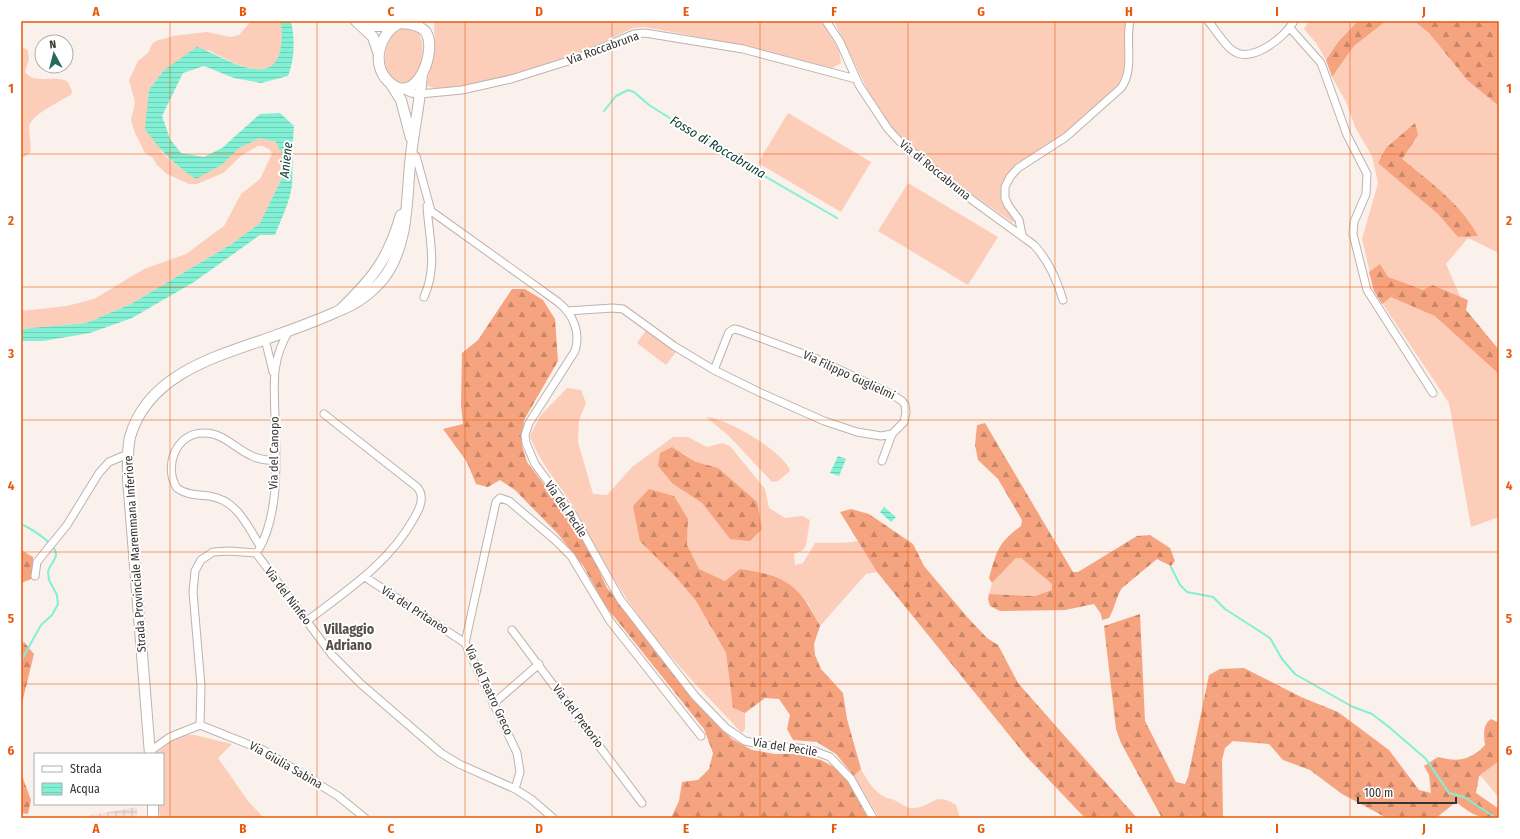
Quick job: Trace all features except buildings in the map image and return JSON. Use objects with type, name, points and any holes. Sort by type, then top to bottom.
[{"type":"main road","points":[[356,21],[375,40],[381,72],[396,86],[411,86],[422,74],[427,56],[428,21]]},
{"type":"main road","points":[[361,21],[374,26],[398,24],[416,25],[424,30],[427,37]]},
{"type":"main road","points":[[379,57],[385,35],[398,24]]},
{"type":"main road","name":"Strada Provinciale Maremmana Inferiore","points":[[149,753],[128,479],[128,454],[131,436],[138,417],[152,397],[166,384],[202,362],[289,331],[354,305],[366,297],[389,270],[401,242],[412,144],[422,74]]},
{"type":"main road","name":"Strada Provinciale Maremmana Inferiore","points":[[396,86],[412,144]]},
{"type":"main road","points":[[153,805],[153,818]]},
{"type":"street","name":"Via di Roccabruna","points":[[826,21],[840,42],[856,79],[879,118],[900,142],[968,197],[1022,235],[1038,250],[1047,262],[1063,300]]},
{"type":"street","points":[[1022,235],[1019,220],[1008,205],[1005,198],[1005,187],[1008,178],[1018,168],[1066,137],[1122,88],[1127,78],[1129,69],[1130,21]]},
{"type":"street","points":[[1208,21],[1230,48],[1240,53],[1253,53],[1273,44],[1290,28],[1294,21]]},
{"type":"street","points":[[1290,28],[1321,63],[1346,131],[1366,170],[1367,190],[1354,222],[1353,234],[1367,290],[1433,393]]},
{"type":"street","name":"Via Roccabruna","points":[[420,94],[462,90],[512,79],[586,55],[634,34],[645,33],[743,49],[856,79]]},
{"type":"street","points":[[396,86],[410,93],[420,94]]},
{"type":"street","name":"Via del Pecile","points":[[411,155],[416,156],[431,211],[441,220],[558,302],[567,311],[576,328],[576,348],[527,426],[525,435],[526,446],[535,464],[573,515],[620,599],[706,708],[733,734],[745,741],[764,745],[809,749],[830,757],[842,767],[851,779],[873,818]]},
{"type":"street","points":[[424,297],[431,279],[432,265],[427,200]]},
{"type":"street","points":[[567,311],[613,308],[623,309],[674,346],[714,370],[773,399],[837,426],[864,434],[892,434],[882,461]]},
{"type":"street","name":"Via Filippo Guglielmi","points":[[714,370],[730,331],[739,330],[749,333],[831,365],[900,399],[906,410],[905,419],[900,427],[892,434]]},
{"type":"street","points":[[273,374],[279,349],[289,331]]},
{"type":"street","points":[[264,339],[273,374]]},
{"type":"street","name":"Via del Canopo","points":[[256,553],[268,526],[274,496],[276,461],[273,374]]},
{"type":"street","points":[[307,621],[365,577],[384,559],[402,537],[418,512],[421,495],[417,487],[324,414]]},
{"type":"street","points":[[260,546],[242,517],[230,504],[219,499],[190,494],[178,489],[174,482],[172,460],[175,450],[183,440],[191,435],[202,433],[222,437],[256,458],[276,461]]},
{"type":"street","points":[[35,576],[35,564],[67,525],[101,470],[113,460],[128,454]]},
{"type":"street","name":"Via del Pecile","points":[[500,498],[508,500],[555,540],[571,556],[608,618],[701,736]]},
{"type":"street","name":"Via del Teatro Greco","points":[[500,498],[496,504],[465,644],[493,704],[512,740],[518,756],[520,772],[515,789]]},
{"type":"street","points":[[149,753],[170,737],[200,725],[200,686],[193,592],[196,568],[203,558],[213,552],[229,551],[256,553]]},
{"type":"street","name":"Via del Ninfeo","points":[[256,553],[346,670],[430,745],[459,764],[515,789],[531,799],[553,818]]},
{"type":"street","name":"Via del Pritaneo","points":[[365,577],[465,644]]},
{"type":"street","name":"Via del Pretorio","points":[[512,630],[642,803]]},
{"type":"street","points":[[493,704],[539,664]]},
{"type":"street","name":"Via Giulia Sabina","points":[[200,725],[263,750],[335,793],[365,818]]},
{"type":"shaded area","points":[[251,21],[280,21],[282,34],[281,47],[274,64],[266,68],[257,69],[246,67],[208,50],[164,70],[149,90],[148,107],[162,153],[180,168],[196,178],[223,164],[239,148],[260,138],[276,142],[284,158],[282,178],[260,223],[230,245],[131,304],[86,323],[21,329],[21,311],[67,306],[94,299],[144,269],[186,254],[224,226],[241,194],[260,179],[272,154],[270,150],[263,146],[258,146],[242,155],[223,173],[197,184],[189,184],[167,174],[157,165],[153,158],[145,153],[135,133],[131,120],[135,102],[129,80],[138,61],[149,52],[152,44],[156,41],[173,36],[207,32],[230,37],[239,35]]},
{"type":"shaded area","points":[[434,21],[822,21],[839,50],[841,63],[832,68],[820,66],[752,47],[645,27],[633,28],[581,52],[510,76],[468,87],[436,89],[428,86],[427,82],[435,48]]},
{"type":"shaded area","points":[[834,21],[1126,21],[1124,41],[1125,75],[1120,84],[1064,134],[1014,167],[1005,177],[1001,189],[1002,197],[1016,221],[1012,222],[952,180],[893,130],[875,105]]},
{"type":"shaded area","points":[[1309,21],[1358,21],[1338,42],[1326,60],[1316,43],[1304,29]]},
{"type":"shaded area","points":[[1386,21],[1414,21],[1429,33],[1468,81],[1499,106],[1499,253],[1468,238],[1446,264],[1466,310],[1499,350],[1499,517],[1471,527],[1449,403],[1374,291],[1362,239],[1378,183],[1372,156],[1356,129],[1346,102],[1332,77],[1355,45]]},
{"type":"shaded area","points":[[400,28],[410,29],[419,34],[422,45],[421,60],[416,74],[410,81],[404,83],[397,82],[392,78],[387,71],[385,62],[389,40]]},
{"type":"shaded area","points":[[21,47],[28,50],[29,59],[25,72],[29,76],[39,79],[63,80],[68,82],[72,91],[71,95],[40,113],[30,123],[30,153],[21,159]]},
{"type":"shaded area","points":[[788,113],[871,162],[841,212],[758,163]]},
{"type":"shaded area","points":[[908,183],[998,237],[968,285],[878,231]]},
{"type":"shaded area","points":[[646,330],[676,352],[666,365],[637,343]]},
{"type":"shaded area","points":[[567,388],[581,390],[586,403],[579,420],[578,442],[593,494],[607,495],[632,467],[673,437],[688,437],[707,447],[722,443],[730,446],[765,489],[769,508],[785,518],[802,516],[810,520],[806,545],[803,550],[794,554],[795,565],[803,563],[815,543],[842,543],[858,541],[877,572],[866,574],[820,626],[808,603],[725,581],[698,569],[687,545],[688,519],[674,575],[696,601],[726,653],[733,708],[745,713],[745,729],[742,733],[660,644],[620,588],[576,511],[545,466],[534,446],[530,436],[540,416]],"holes":[[[683,453],[696,462],[730,539],[702,503],[673,484]]]},
{"type":"shaded area","points":[[706,417],[727,423],[754,437],[778,455],[790,471],[778,481],[772,482],[729,436]]},
{"type":"shaded area","points":[[1016,558],[1021,558],[1052,584],[1052,590],[1035,596],[989,594],[992,583]]},
{"type":"shaded area","points":[[185,735],[194,735],[232,744],[218,758],[248,801],[264,818],[160,818],[158,805],[164,805],[164,753],[157,753],[172,741]]},
{"type":"shaded area","points":[[1499,761],[1499,798],[1482,777],[1479,776]]},
{"type":"shaded area","points":[[861,769],[874,789],[886,798],[895,800],[911,808],[920,807],[943,799],[956,805],[960,818],[879,818],[854,776]]},
{"type":"shaded area","points":[[137,807],[137,818],[76,818]]},
{"type":"green space","points":[[1358,21],[1386,21],[1354,46],[1332,77],[1326,60],[1338,42]]},
{"type":"green space","points":[[1414,21],[1499,21],[1499,106],[1468,81],[1429,33]]},
{"type":"green space","points":[[1415,123],[1418,135],[1402,159],[1434,185],[1454,204],[1471,224],[1478,236],[1458,237],[1438,214],[1378,163],[1386,148]]},
{"type":"green space","points":[[1380,264],[1388,277],[1423,290],[1432,285],[1468,300],[1466,310],[1499,350],[1499,374],[1435,316],[1391,297],[1382,304],[1374,291],[1369,272]]},
{"type":"green space","points":[[512,289],[525,289],[543,300],[555,319],[558,361],[524,420],[522,446],[527,462],[573,523],[594,559],[607,588],[706,713],[732,739],[752,750],[775,754],[797,754],[821,760],[834,767],[844,774],[868,818],[671,818],[679,801],[682,782],[698,780],[709,769],[713,753],[704,729],[604,604],[584,567],[558,534],[515,490],[500,480],[488,487],[476,484],[467,462],[443,429],[463,424],[461,405],[462,353],[478,340]]},
{"type":"green space","points":[[985,423],[1073,572],[1078,572],[1137,536],[1150,535],[1170,548],[1175,561],[1171,566],[1157,559],[1122,588],[1109,618],[1102,620],[1101,614],[1094,604],[1065,610],[1000,611],[990,606],[988,599],[989,594],[1035,596],[1052,590],[1052,584],[1021,558],[1016,558],[992,583],[989,578],[996,554],[1002,543],[1021,526],[1022,520],[998,479],[978,460],[975,445],[977,425]]},
{"type":"green space","points":[[672,447],[696,462],[718,468],[757,502],[762,529],[750,541],[730,539],[702,503],[673,484],[658,466],[660,453]]},
{"type":"green space","points":[[649,489],[674,496],[688,519],[687,545],[699,569],[725,581],[740,569],[769,575],[789,584],[805,600],[820,626],[814,644],[815,655],[821,669],[843,693],[847,719],[861,769],[854,776],[836,754],[817,742],[793,740],[787,729],[790,715],[779,699],[765,698],[745,713],[733,708],[726,653],[696,601],[674,575],[640,541],[633,506]]},
{"type":"green space","points":[[851,509],[869,514],[913,544],[924,566],[968,618],[987,638],[998,645],[1018,683],[1137,818],[1085,818],[1026,756],[877,572],[840,512]]},
{"type":"green space","points":[[21,550],[33,557],[34,578],[21,583]]},
{"type":"green space","points":[[1140,614],[1145,721],[1176,782],[1185,784],[1188,777],[1209,675],[1220,669],[1244,668],[1301,697],[1338,712],[1389,750],[1419,790],[1431,793],[1429,775],[1424,766],[1438,757],[1458,760],[1469,757],[1485,745],[1484,731],[1488,721],[1491,719],[1499,723],[1499,761],[1479,776],[1476,793],[1499,809],[1499,818],[1476,815],[1456,802],[1436,818],[1387,818],[1342,794],[1310,770],[1283,760],[1269,744],[1233,741],[1225,748],[1222,760],[1223,818],[1162,818],[1121,743],[1116,729],[1104,626]]},
{"type":"green space","points":[[24,642],[34,654],[21,707],[21,644]]},
{"type":"green space","points":[[21,773],[31,800],[28,814],[21,813]]},
{"type":"water","name":"Aniene","points":[[280,21],[291,21],[294,42],[293,56],[288,76],[261,83],[234,78],[204,66],[183,73],[162,116],[170,139],[181,153],[204,157],[222,148],[260,114],[280,113],[294,126],[291,191],[275,235],[260,235],[194,282],[132,318],[90,333],[43,341],[21,341],[21,329],[86,323],[131,304],[230,245],[260,223],[282,178],[284,158],[276,142],[260,138],[239,148],[223,164],[196,179],[180,168],[168,157],[145,129],[149,90],[164,70],[197,47],[242,66],[254,69],[264,69],[273,64],[279,55],[282,38]]},
{"type":"water","points":[[838,456],[846,459],[839,476],[830,473]]},
{"type":"water","points":[[884,507],[896,517],[891,522],[880,512]]},
{"type":"waterway","name":"Fosso di Roccabruna","points":[[604,111],[616,96],[628,90],[634,92],[649,105],[735,159],[837,218]]},
{"type":"waterway","points":[[21,524],[48,541],[55,551],[56,555],[48,572],[49,580],[57,595],[58,604],[52,615],[41,625],[21,661]]},
{"type":"waterway","name":"Fosso di Roccabruna","points":[[1171,567],[1180,585],[1187,592],[1213,597],[1225,609],[1270,638],[1282,659],[1295,674],[1351,706],[1372,714],[1426,759],[1449,793],[1464,797],[1496,818]]},
{"type":"district","name":"Villaggio Adriano","points":[[349,638]]}]
